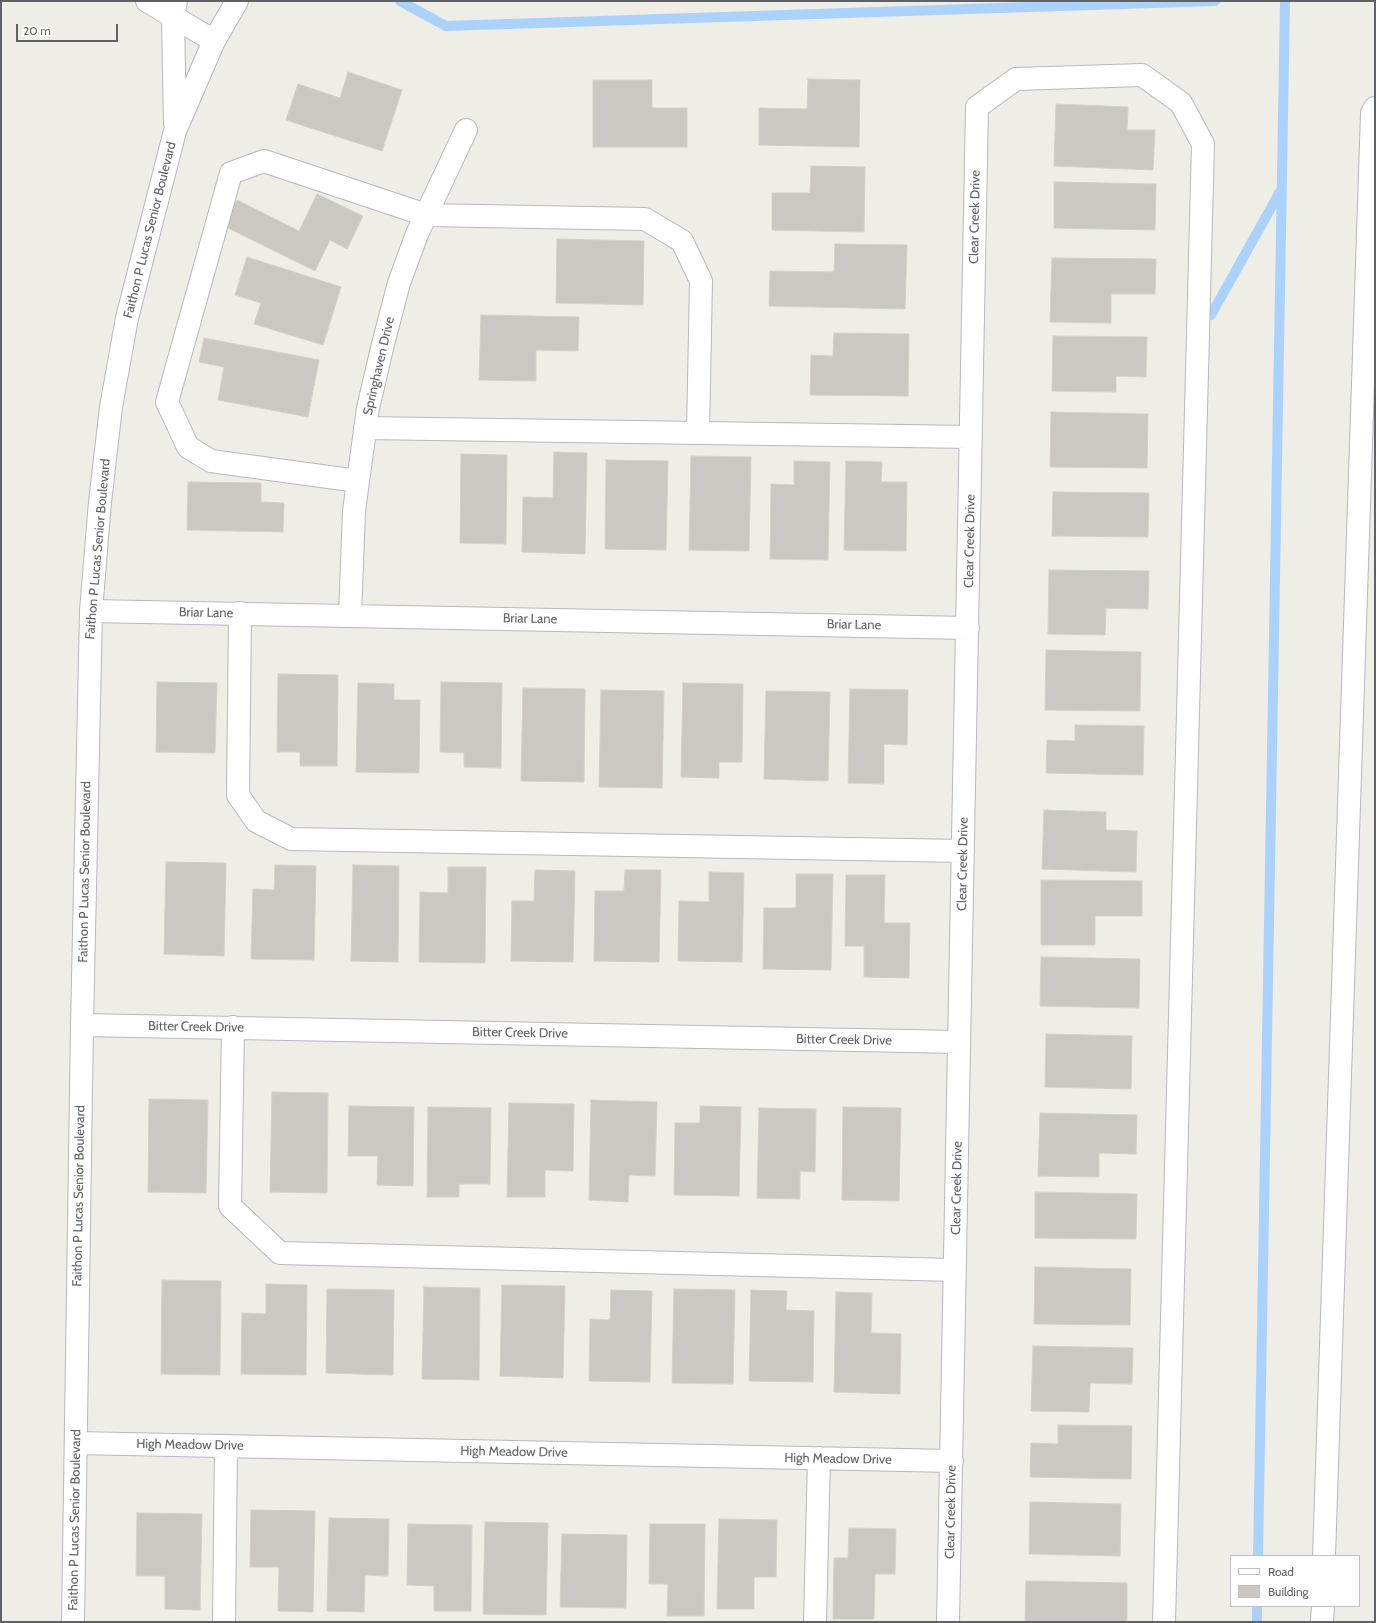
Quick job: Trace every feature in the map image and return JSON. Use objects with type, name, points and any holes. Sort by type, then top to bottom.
[{"type":"street","points":[[147,1],[175,9],[214,41]]},
{"type":"street","name":"Faithon P Lucas Senior Boulevard","points":[[73,1622],[82,1025],[91,611],[100,502],[114,392],[127,318],[175,131],[214,41],[237,1]]},
{"type":"street","name":"Faithon P Lucas Senior Boulevard","points":[[175,9],[175,131]]},
{"type":"street","name":"Clear Creek Drive","points":[[948,1622],[977,107],[1016,79],[1142,75],[1181,103],[1203,144],[1164,1622]]},
{"type":"street","points":[[1324,1555],[1366,574],[1372,113],[1375,108]]},
{"type":"street","name":"Springhaven Drive","points":[[350,616],[351,558],[358,481],[365,428],[383,344],[399,284],[417,234],[466,130]]},
{"type":"street","points":[[358,481],[211,461],[188,447],[167,402],[231,173],[264,161],[426,215],[645,219],[682,242],[701,281],[698,432]]},
{"type":"street","points":[[365,428],[971,436]]},
{"type":"street","name":"Briar Lane","points":[[91,611],[968,628]]},
{"type":"street","points":[[240,613],[238,795],[256,821],[291,838],[963,851]]},
{"type":"street","name":"Bitter Creek Drive","points":[[82,1025],[959,1042]]},
{"type":"street","points":[[233,1028],[230,1206],[280,1253],[955,1270]]},
{"type":"street","name":"High Meadow Drive","points":[[76,1443],[952,1461]]},
{"type":"street","points":[[224,1622],[226,1446]]},
{"type":"street","points":[[815,1622],[819,1458]]},
{"type":"street","points":[[1322,1622],[1323,1607]]},
{"type":"building","points":[[348,72],[402,90],[382,151],[286,120],[298,84],[340,98]]},
{"type":"building","points":[[808,79],[860,80],[859,147],[759,145],[759,108],[807,109]]},
{"type":"building","points":[[593,80],[652,80],[652,108],[687,108],[687,147],[593,147]]},
{"type":"building","points":[[1056,104],[1128,107],[1127,130],[1155,130],[1153,170],[1054,166]]},
{"type":"building","points":[[811,166],[865,167],[864,232],[772,230],[772,193],[810,193]]},
{"type":"building","points":[[1054,182],[1156,184],[1155,230],[1054,228]]},
{"type":"building","points":[[317,194],[363,216],[347,249],[330,240],[315,271],[224,226],[237,200],[299,231]]},
{"type":"building","points":[[557,239],[644,241],[643,305],[556,303]]},
{"type":"building","points":[[835,244],[907,245],[905,309],[769,306],[770,271],[834,272]]},
{"type":"building","points":[[247,257],[341,287],[323,345],[254,324],[261,303],[235,295]]},
{"type":"building","points":[[1052,258],[1156,259],[1155,294],[1111,294],[1111,323],[1050,322]]},
{"type":"building","points":[[481,315],[579,317],[578,351],[536,350],[536,381],[479,380]]},
{"type":"building","points":[[834,333],[909,334],[908,396],[810,395],[811,355],[833,356]]},
{"type":"building","points":[[1053,336],[1147,337],[1146,377],[1116,376],[1116,392],[1052,391]]},
{"type":"building","points":[[204,338],[319,360],[308,417],[218,400],[224,367],[199,362]]},
{"type":"building","points":[[1051,412],[1148,414],[1147,468],[1050,467]]},
{"type":"building","points":[[554,452],[587,453],[585,554],[522,552],[523,497],[553,498]]},
{"type":"building","points":[[461,454],[507,455],[506,544],[460,543]]},
{"type":"building","points":[[691,456],[751,457],[749,551],[689,550]]},
{"type":"building","points":[[606,460],[668,461],[666,550],[605,549]]},
{"type":"building","points":[[794,461],[830,462],[828,560],[770,559],[771,484],[794,485]]},
{"type":"building","points":[[846,461],[882,462],[881,482],[907,482],[906,551],[844,550]]},
{"type":"building","points":[[188,482],[261,483],[261,502],[284,503],[283,532],[187,530]]},
{"type":"building","points":[[1053,492],[1149,493],[1148,537],[1052,536]]},
{"type":"building","points":[[1049,570],[1149,571],[1148,609],[1106,608],[1105,635],[1048,634]]},
{"type":"building","points":[[1046,650],[1141,652],[1140,711],[1045,710]]},
{"type":"building","points":[[278,674],[338,675],[337,766],[300,766],[300,752],[277,752]]},
{"type":"building","points":[[157,682],[217,683],[215,753],[156,752]]},
{"type":"building","points":[[441,682],[502,683],[501,768],[464,767],[464,753],[440,752]]},
{"type":"building","points":[[358,683],[394,684],[394,700],[420,700],[419,773],[356,772]]},
{"type":"building","points":[[683,683],[743,684],[742,762],[719,762],[719,778],[681,777]]},
{"type":"building","points":[[523,688],[585,689],[584,782],[521,781]]},
{"type":"building","points":[[850,689],[908,690],[907,745],[884,744],[884,784],[848,783]]},
{"type":"building","points":[[601,690],[664,691],[662,788],[599,787]]},
{"type":"building","points":[[766,691],[830,692],[828,781],[764,779]]},
{"type":"building","points":[[1075,725],[1144,726],[1143,775],[1046,773],[1047,740],[1075,741]]},
{"type":"building","points":[[1044,810],[1106,812],[1106,830],[1137,831],[1136,872],[1042,869]]},
{"type":"building","points":[[166,862],[226,863],[224,956],[164,954]]},
{"type":"building","points":[[275,865],[316,866],[314,960],[251,959],[253,889],[274,890]]},
{"type":"building","points":[[353,865],[399,866],[398,962],[351,961]]},
{"type":"building","points":[[448,867],[486,867],[485,963],[419,962],[420,892],[448,893]]},
{"type":"building","points":[[535,870],[575,871],[573,962],[511,961],[512,901],[534,901]]},
{"type":"building","points":[[625,870],[661,870],[659,962],[594,961],[595,891],[624,891]]},
{"type":"building","points":[[709,872],[744,873],[742,962],[678,961],[679,901],[709,902]]},
{"type":"building","points":[[796,874],[833,874],[831,970],[763,969],[764,908],[796,908]]},
{"type":"building","points":[[846,875],[885,875],[884,923],[910,923],[909,978],[864,977],[864,946],[845,946]]},
{"type":"building","points":[[1041,880],[1142,881],[1142,916],[1095,916],[1095,945],[1041,945]]},
{"type":"building","points":[[1041,957],[1140,959],[1139,1008],[1040,1006]]},
{"type":"building","points":[[1046,1034],[1132,1036],[1131,1089],[1045,1087]]},
{"type":"building","points":[[272,1092],[328,1093],[327,1193],[270,1192]]},
{"type":"building","points":[[149,1099],[208,1100],[206,1193],[148,1192]]},
{"type":"building","points":[[591,1100],[657,1102],[655,1176],[629,1175],[628,1202],[589,1200]]},
{"type":"building","points":[[509,1103],[574,1104],[573,1171],[545,1170],[545,1197],[507,1197]]},
{"type":"building","points":[[349,1106],[414,1107],[413,1186],[377,1185],[378,1156],[348,1156]]},
{"type":"building","points":[[700,1106],[741,1107],[739,1196],[674,1195],[675,1123],[700,1123]]},
{"type":"building","points":[[428,1107],[491,1108],[490,1184],[459,1184],[459,1197],[427,1197]]},
{"type":"building","points":[[843,1107],[901,1108],[899,1201],[842,1200]]},
{"type":"building","points":[[759,1108],[816,1109],[815,1172],[800,1171],[800,1199],[757,1198]]},
{"type":"building","points":[[1040,1113],[1137,1115],[1136,1154],[1099,1153],[1099,1177],[1038,1176]]},
{"type":"building","points":[[1035,1192],[1137,1194],[1136,1239],[1035,1238]]},
{"type":"building","points":[[1035,1267],[1131,1269],[1130,1325],[1034,1324]]},
{"type":"building","points":[[162,1280],[221,1281],[220,1375],[161,1374]]},
{"type":"building","points":[[266,1284],[307,1285],[306,1375],[241,1374],[242,1313],[266,1314]]},
{"type":"building","points":[[502,1285],[565,1286],[563,1378],[500,1376]]},
{"type":"building","points":[[424,1287],[480,1288],[479,1380],[422,1379]]},
{"type":"building","points":[[327,1289],[394,1290],[393,1375],[326,1373]]},
{"type":"building","points":[[674,1289],[735,1290],[733,1384],[672,1383]]},
{"type":"building","points":[[611,1290],[652,1291],[650,1382],[589,1381],[590,1319],[610,1320]]},
{"type":"building","points":[[751,1290],[787,1291],[786,1310],[814,1311],[813,1382],[749,1381]]},
{"type":"building","points":[[836,1292],[872,1293],[871,1333],[901,1334],[900,1394],[834,1392]]},
{"type":"building","points":[[1033,1346],[1133,1348],[1132,1384],[1090,1383],[1089,1412],[1031,1411]]},
{"type":"building","points":[[1058,1425],[1132,1426],[1131,1479],[1030,1477],[1031,1443],[1058,1444]]},
{"type":"building","points":[[1030,1502],[1121,1504],[1120,1556],[1029,1554]]},
{"type":"building","points":[[251,1510],[315,1511],[313,1612],[278,1611],[279,1567],[250,1567]]},
{"type":"building","points":[[137,1513],[202,1514],[200,1610],[165,1609],[165,1576],[136,1576]]},
{"type":"building","points":[[329,1518],[389,1519],[388,1576],[365,1575],[364,1612],[327,1611]]},
{"type":"building","points":[[719,1519],[777,1520],[776,1577],[754,1577],[754,1609],[717,1609]]},
{"type":"building","points":[[485,1522],[548,1523],[546,1615],[483,1614]]},
{"type":"building","points":[[408,1524],[472,1525],[471,1611],[434,1611],[434,1586],[407,1585]]},
{"type":"building","points":[[650,1524],[705,1524],[704,1616],[667,1616],[668,1584],[649,1584]]},
{"type":"building","points":[[849,1528],[896,1529],[895,1574],[875,1574],[874,1619],[833,1619],[834,1558],[848,1558]]},
{"type":"building","points":[[562,1534],[627,1535],[626,1608],[560,1607]]},
{"type":"building","points":[[1026,1581],[1127,1583],[1127,1622],[1025,1622]]},
{"type":"waterway","points":[[400,1],[446,26],[1215,1]]},
{"type":"waterway","points":[[1258,1555],[1285,1]]},
{"type":"waterway","points":[[1211,315],[1281,190]]},
{"type":"waterway","points":[[1257,1607],[1257,1622]]}]
